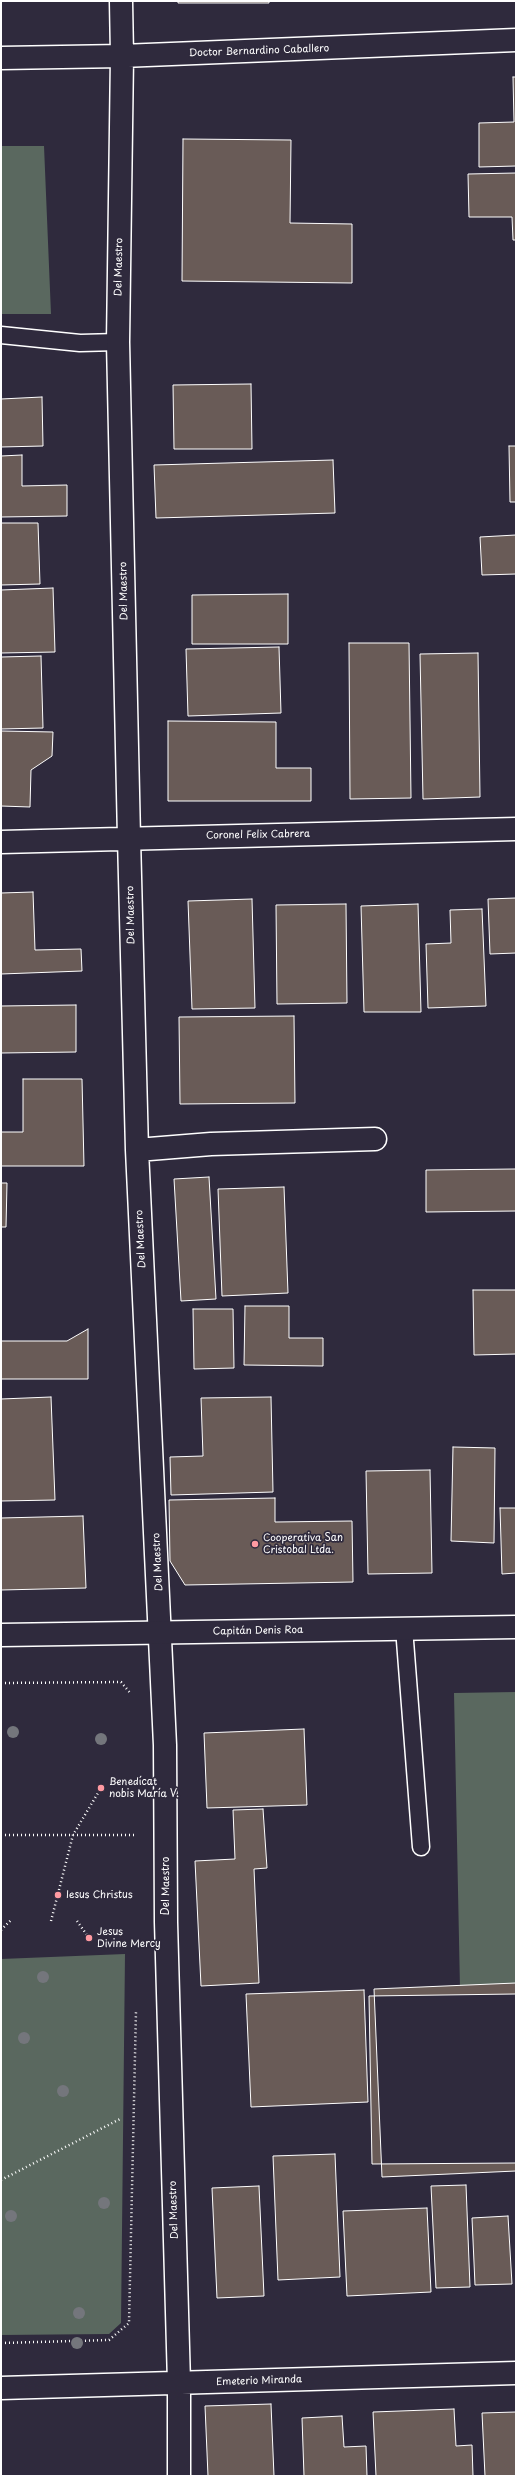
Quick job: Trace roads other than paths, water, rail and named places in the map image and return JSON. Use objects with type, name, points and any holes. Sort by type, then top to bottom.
[{"type":"street","name":"Del Maestro","points":[[121,1],[122,56],[118,342],[129,838],[137,1150],[166,1745],[166,1922],[179,2383],[179,2476]]},
{"type":"street","name":"Doctor Bernardino Caballero","points":[[1,58],[122,56],[516,40]]},
{"type":"street","name":"Coronel Felix Cabrera","points":[[1,842],[516,829]]},
{"type":"street","points":[[137,1150],[211,1144],[374,1139]]},
{"type":"street","name":"Capitán Denis Roa","points":[[1,1635],[516,1627]]},
{"type":"street","name":"Emeterio Miranda","points":[[1,2388],[516,2373]]},
{"type":"lane","points":[[1,335],[80,343],[118,342]]},
{"type":"lane","points":[[404,1628],[422,1847]]},
{"type":"place","name":"Cooperativa San Cristobal Ltda.","points":[[255,1544]]},
{"type":"place","name":"Benedícat nobis María V.","points":[[101,1788]]},
{"type":"place","name":"Iesus Christus","points":[[58,1895]]},
{"type":"place","name":"Jesus Divine Mercy","points":[[89,1938]]}]
